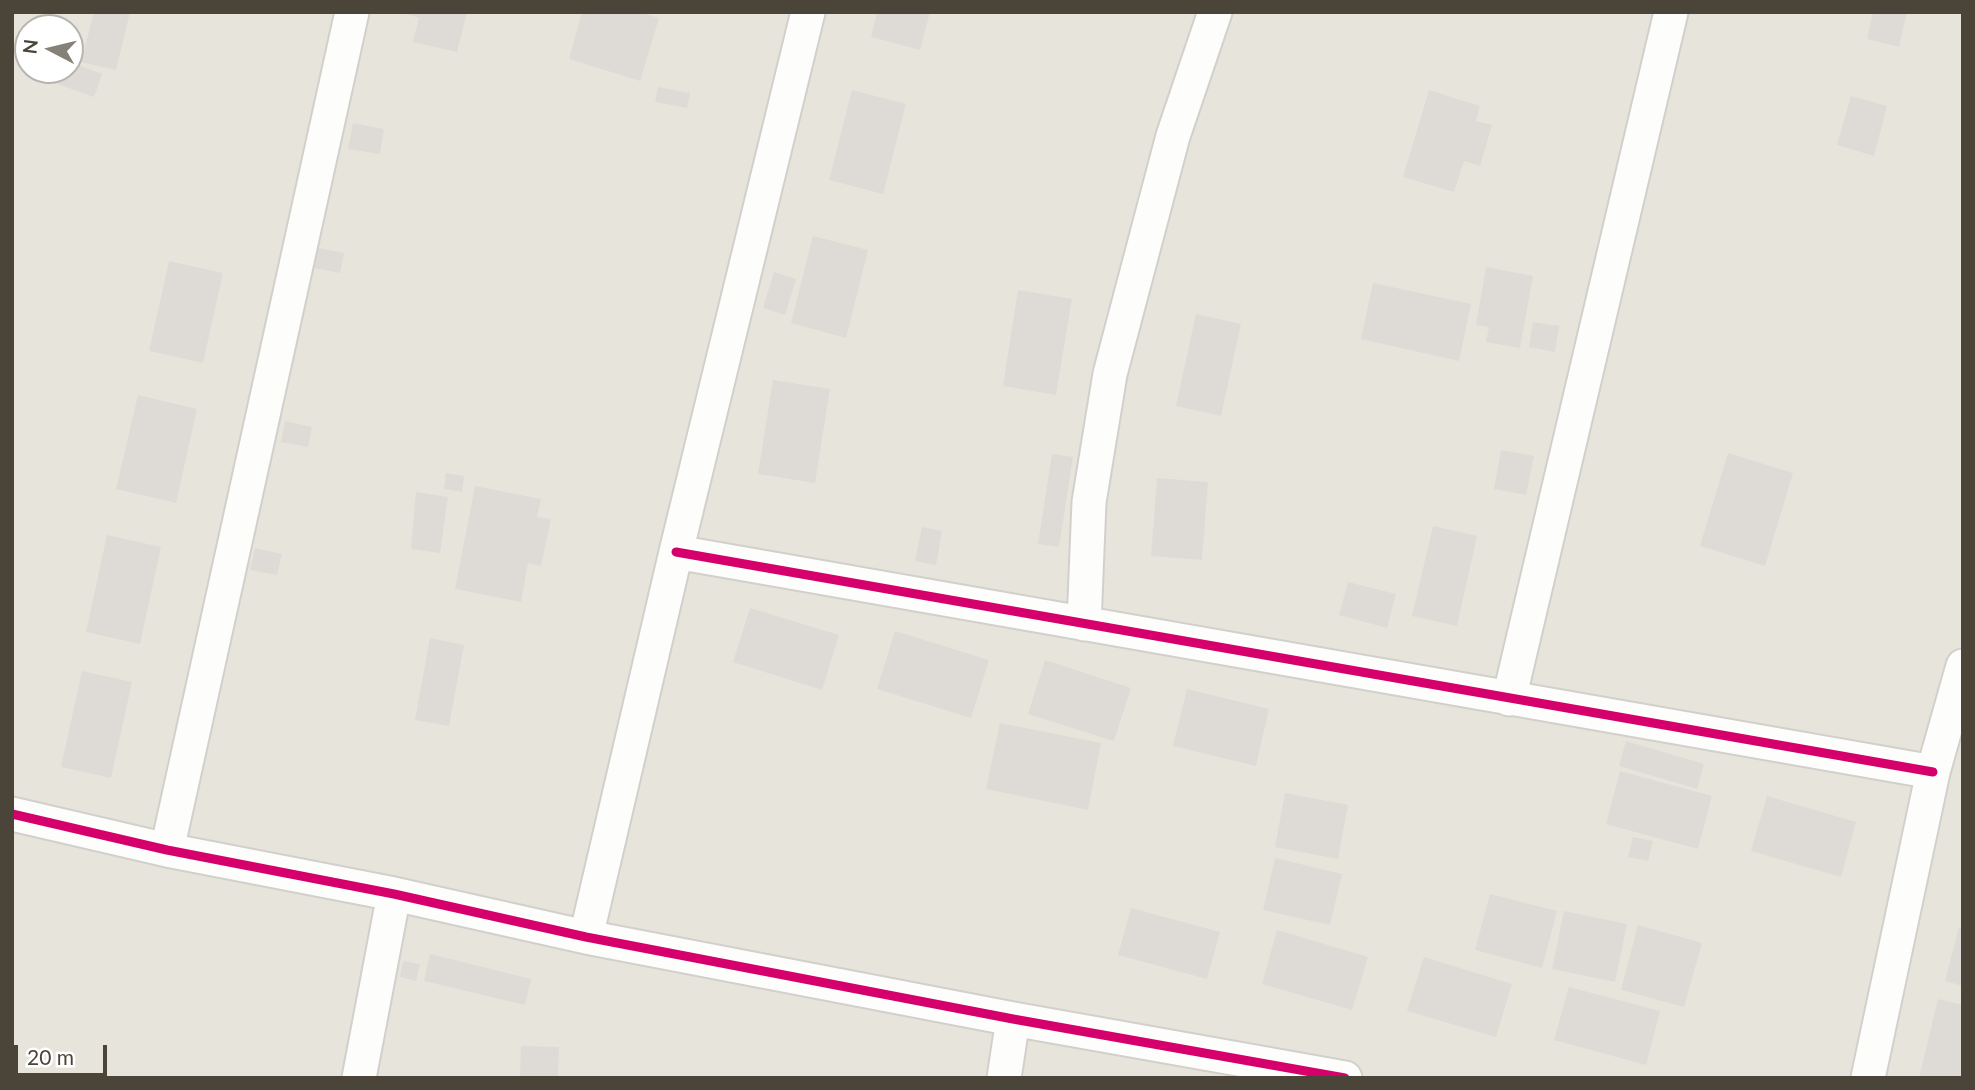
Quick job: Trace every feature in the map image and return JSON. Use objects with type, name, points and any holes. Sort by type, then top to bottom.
[{"type":"street","points":[[167,850],[352,12]]},
{"type":"street","points":[[586,937],[676,552],[808,12]]},
{"type":"street","points":[[1084,624],[1088,502],[1110,374],[1172,136],[1215,12]]},
{"type":"street","points":[[1509,699],[1671,12]]},
{"type":"street","points":[[676,552],[1933,772]]},
{"type":"street","points":[[1868,1078],[1933,772],[1963,666]]},
{"type":"street","points":[[12,814],[167,850],[394,894],[586,937],[1013,1019],[1345,1078]]},
{"type":"street","points":[[359,1078],[394,894]]},
{"type":"street","points":[[1004,1078],[1013,1019]]},
{"type":"shaded area","points":[[12,12],[1963,12],[1963,1078],[12,1078]]},
{"type":"building","points":[[94,12],[130,12],[116,70],[84,63],[84,50]]},
{"type":"building","points":[[401,12],[467,12],[457,52],[413,42],[419,18]]},
{"type":"building","points":[[582,12],[639,12],[659,18],[640,81],[569,59]]},
{"type":"building","points":[[877,12],[930,12],[920,50],[871,37]]},
{"type":"building","points":[[1873,12],[1907,12],[1899,47],[1867,39]]},
{"type":"building","points":[[84,67],[102,74],[94,97],[57,84],[84,84]]},
{"type":"building","points":[[658,87],[690,93],[687,108],[655,102]]},
{"type":"building","points":[[852,90],[906,104],[883,194],[829,180]]},
{"type":"building","points":[[1429,90],[1480,106],[1476,121],[1492,125],[1480,166],[1464,161],[1454,192],[1403,177]]},
{"type":"building","points":[[1851,96],[1887,106],[1874,156],[1837,145]]},
{"type":"building","points":[[353,123],[384,129],[380,154],[348,149]]},
{"type":"building","points":[[813,236],[868,250],[846,338],[791,323]]},
{"type":"building","points":[[318,248],[344,253],[340,273],[314,268]]},
{"type":"building","points":[[169,261],[223,273],[203,363],[149,351]]},
{"type":"building","points":[[1486,267],[1533,276],[1520,348],[1486,342],[1489,327],[1476,325]]},
{"type":"building","points":[[774,272],[796,279],[785,315],[763,308]]},
{"type":"building","points":[[1373,283],[1471,304],[1459,361],[1361,339]]},
{"type":"building","points":[[1018,290],[1072,299],[1056,395],[1003,386]]},
{"type":"building","points":[[1196,314],[1241,324],[1221,416],[1176,406]]},
{"type":"building","points":[[1533,322],[1559,326],[1555,352],[1529,347]]},
{"type":"building","points":[[773,380],[830,389],[815,483],[758,474]]},
{"type":"building","points":[[138,395],[197,409],[176,503],[116,489]]},
{"type":"building","points":[[285,421],[312,427],[308,447],[281,442]]},
{"type":"building","points":[[1501,450],[1534,456],[1526,495],[1494,489]]},
{"type":"building","points":[[1728,453],[1793,473],[1765,566],[1700,546]]},
{"type":"building","points":[[1052,454],[1073,457],[1059,547],[1038,544]]},
{"type":"building","points":[[446,473],[464,476],[462,492],[444,489]]},
{"type":"building","points":[[1157,478],[1208,482],[1202,560],[1151,556]]},
{"type":"building","points":[[475,486],[541,499],[537,517],[551,519],[541,566],[528,563],[521,602],[455,589]]},
{"type":"building","points":[[416,492],[448,497],[440,553],[411,549]]},
{"type":"building","points":[[1433,526],[1477,536],[1457,626],[1412,616]]},
{"type":"building","points":[[922,527],[942,531],[936,565],[915,561]]},
{"type":"building","points":[[107,535],[161,547],[140,644],[86,632]]},
{"type":"building","points":[[255,548],[282,554],[277,575],[250,570]]},
{"type":"building","points":[[1348,582],[1396,594],[1387,628],[1339,615]]},
{"type":"building","points":[[750,608],[839,635],[822,690],[733,662]]},
{"type":"building","points":[[895,631],[989,660],[971,718],[877,689]]},
{"type":"building","points":[[430,638],[464,645],[449,726],[415,720]]},
{"type":"building","points":[[1045,660],[1131,688],[1114,741],[1028,714]]},
{"type":"building","points":[[82,671],[132,682],[111,778],[61,767]]},
{"type":"building","points":[[1187,689],[1269,709],[1256,766],[1173,746]]},
{"type":"building","points":[[1000,723],[1101,743],[1088,810],[986,789]]},
{"type":"building","points":[[1626,741],[1704,764],[1697,789],[1619,766]]},
{"type":"building","points":[[1620,771],[1712,796],[1698,849],[1606,824]]},
{"type":"building","points":[[1285,793],[1348,805],[1338,859],[1275,847]]},
{"type":"building","points":[[1767,796],[1856,822],[1841,877],[1751,851]]},
{"type":"building","points":[[1633,837],[1653,841],[1648,861],[1628,857]]},
{"type":"building","points":[[1275,858],[1342,874],[1330,925],[1263,910]]},
{"type":"building","points":[[1490,894],[1557,911],[1542,968],[1475,950]]},
{"type":"building","points":[[1131,908],[1220,932],[1207,979],[1118,955]]},
{"type":"building","points":[[1564,911],[1627,924],[1615,982],[1552,969]]},
{"type":"building","points":[[1638,925],[1702,943],[1684,1007],[1621,990]]},
{"type":"building","points":[[1959,927],[1963,928],[1963,986],[1945,981]]},
{"type":"building","points":[[1277,930],[1368,957],[1352,1010],[1262,984]]},
{"type":"building","points":[[430,954],[531,979],[525,1005],[424,981]]},
{"type":"building","points":[[1424,957],[1512,984],[1496,1037],[1407,1011]]},
{"type":"building","points":[[403,961],[420,964],[416,981],[400,977]]},
{"type":"building","points":[[1569,987],[1660,1011],[1646,1065],[1554,1040]]},
{"type":"building","points":[[1938,999],[1963,1005],[1963,1078],[1919,1078]]},
{"type":"building","points":[[521,1046],[559,1047],[558,1078],[520,1078]]},
{"type":"cycle path","points":[[676,552],[1933,772]]},
{"type":"cycle path","points":[[12,814],[167,850],[394,894],[586,937],[1013,1019],[1345,1078]]}]
